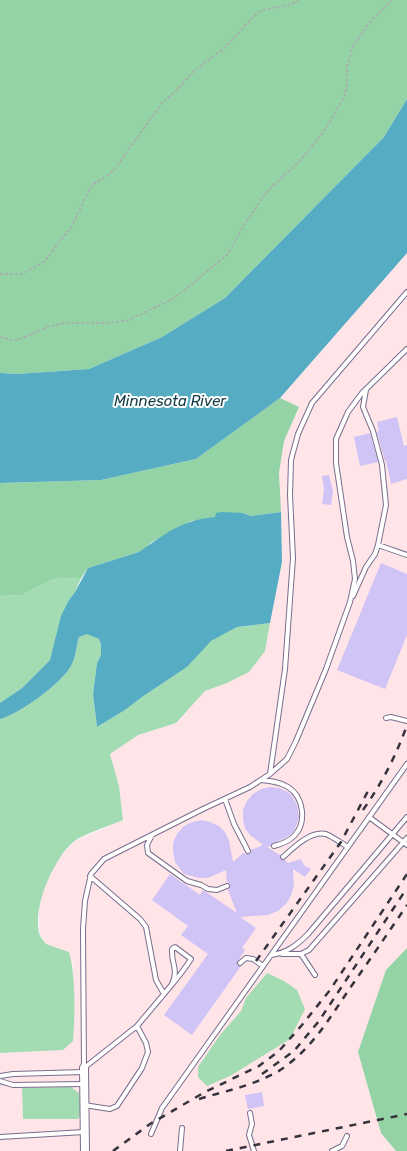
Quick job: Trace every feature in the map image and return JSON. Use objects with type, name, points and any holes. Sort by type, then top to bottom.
[{"type":"street","points":[[84,1070],[85,1151]]},
{"type":"lane","points":[[270,774],[285,669],[293,558],[290,495],[291,460],[298,434],[312,403],[407,292]]},
{"type":"lane","points":[[350,602],[355,579],[336,463],[336,439],[348,412],[366,389],[407,349]]},
{"type":"lane","points":[[84,1070],[83,929],[85,901],[91,874],[104,859],[250,787],[270,774],[287,759],[326,669],[350,602],[366,567],[375,554],[386,505],[382,465],[363,407],[366,389]]},
{"type":"lane","points":[[348,412],[355,406],[359,405],[363,407]]},
{"type":"lane","points":[[378,545],[407,555]]},
{"type":"lane","points":[[386,718],[407,721]]},
{"type":"lane","points":[[151,1134],[162,1108],[407,764]]},
{"type":"lane","points":[[261,780],[272,781],[289,788],[295,794],[302,807],[301,824],[298,831],[288,841],[274,846]]},
{"type":"lane","points":[[225,799],[234,824],[248,851]]},
{"type":"lane","points":[[369,817],[405,844]]},
{"type":"lane","points":[[279,954],[297,946],[313,929],[407,817]]},
{"type":"lane","points":[[283,857],[302,840],[316,835],[325,834],[348,847]]},
{"type":"lane","points":[[152,835],[147,845],[148,853],[187,881],[208,889],[217,890],[227,886]]},
{"type":"lane","points":[[271,955],[301,954],[309,950],[405,844],[407,838]]},
{"type":"lane","points":[[90,876],[140,919],[146,928],[156,980],[164,994]]},
{"type":"lane","points":[[0,1076],[84,1070],[137,1026],[182,973],[191,959],[175,947],[172,949],[172,955],[176,973],[172,984]]},
{"type":"lane","points":[[301,954],[315,975]]},
{"type":"lane","points":[[240,963],[246,958],[253,959],[263,966]]},
{"type":"lane","points":[[84,1105],[110,1109],[116,1106],[142,1068],[148,1052],[146,1043],[137,1026]]},
{"type":"lane","points":[[0,1081],[13,1085],[84,1084]]},
{"type":"lane","points":[[250,1113],[252,1124],[249,1135],[254,1151]]},
{"type":"lane","points":[[180,1151],[182,1128]]},
{"type":"lane","points":[[0,1137],[84,1132]]},
{"type":"lane","points":[[332,1151],[342,1146],[346,1136]]},
{"type":"path","points":[[0,274],[22,274],[44,262],[72,226],[89,190],[95,183],[110,174],[117,166],[162,103],[177,90],[194,71],[226,47],[249,21],[260,12],[291,4],[298,0]]},
{"type":"path","points":[[0,336],[15,341],[47,327],[64,323],[109,323],[128,320],[169,301],[182,293],[228,254],[244,225],[268,190],[299,162],[327,127],[345,95],[347,84],[347,66],[353,46],[367,26],[391,0]]},
{"type":"shaded area","points":[[407,253],[407,948],[386,970],[381,1133],[396,1151],[0,1151],[0,1053],[63,1050],[73,1041],[73,964],[62,949],[46,944],[40,934],[39,915],[42,893],[57,862],[73,842],[123,820],[119,786],[110,754],[138,735],[176,723],[205,691],[227,683],[282,562],[279,473],[284,441],[299,407],[280,398]]},
{"type":"green space","points":[[0,0],[407,0],[407,99],[384,137],[225,298],[162,337],[89,369],[17,374],[0,373]]},
{"type":"green space","points":[[280,398],[299,407],[284,441],[279,473],[281,512],[251,516],[243,513],[191,521],[150,543],[146,549],[88,568],[81,578],[53,579],[22,595],[0,596],[0,483],[101,480],[196,459]]},
{"type":"green space","points":[[81,578],[75,592],[69,600],[59,627],[50,660],[22,688],[0,703],[0,596],[22,595],[53,579]]},
{"type":"green space","points":[[270,623],[265,651],[249,672],[227,683],[205,691],[176,723],[138,735],[110,754],[119,786],[123,820],[89,834],[72,843],[58,861],[52,872],[46,885],[39,910],[39,933],[42,939],[46,944],[69,952],[74,984],[73,1041],[63,1050],[0,1053],[0,719],[28,705],[59,681],[73,663],[79,637],[88,633],[99,639],[101,645],[101,655],[97,663],[93,694],[97,727],[125,710],[187,667],[210,641],[237,627]]},
{"type":"green space","points":[[407,948],[407,1151],[396,1151],[381,1133],[358,1052],[386,970]]},
{"type":"green space","points":[[267,973],[284,981],[297,990],[305,1009],[290,1039],[230,1076],[207,1086],[198,1077],[198,1067],[220,1035],[241,1011],[246,998]]},
{"type":"green space","points":[[71,1087],[79,1093],[81,1114],[78,1119],[23,1119],[22,1088]]},
{"type":"water","name":"Minnesota River","points":[[407,99],[407,253],[280,398],[196,459],[101,480],[0,483],[0,373],[17,374],[89,369],[162,337],[225,298],[384,137]]},
{"type":"water","points":[[281,512],[282,562],[270,623],[237,627],[211,641],[187,667],[125,710],[97,727],[93,694],[97,663],[101,655],[101,645],[99,639],[87,634],[79,637],[73,663],[59,681],[28,705],[0,719],[0,703],[22,688],[50,660],[61,616],[88,568],[139,552],[163,535],[176,528],[196,520],[215,517],[216,513],[243,513],[251,516]]},
{"type":"building","points":[[397,417],[404,446],[407,445],[407,479],[391,484],[377,432],[379,431],[377,422]]},
{"type":"building","points":[[370,433],[378,462],[360,466],[354,437]]},
{"type":"building","points":[[329,475],[333,492],[331,505],[322,504],[324,489],[322,476]]},
{"type":"building","points":[[381,563],[407,574],[407,635],[385,689],[337,670]]},
{"type":"building","points":[[270,787],[280,788],[293,797],[297,805],[299,817],[295,829],[291,834],[267,847],[280,855],[282,860],[285,860],[288,863],[301,859],[304,865],[311,869],[305,877],[293,869],[294,885],[291,896],[286,904],[278,911],[268,915],[240,917],[256,928],[242,948],[245,950],[237,963],[238,966],[241,966],[192,1035],[164,1015],[208,954],[181,935],[188,926],[152,900],[170,874],[200,895],[203,890],[237,913],[228,890],[230,886],[227,883],[226,870],[208,878],[199,878],[184,874],[175,862],[173,843],[177,834],[184,826],[201,820],[219,826],[225,832],[229,841],[233,862],[243,853],[250,854],[251,850],[263,845],[250,835],[245,828],[243,810],[247,801],[253,794],[261,789]]},
{"type":"building","points":[[262,1092],[264,1106],[248,1109],[245,1095]]},
{"type":"railway","points":[[363,810],[388,769],[407,725]]},
{"type":"railway","points":[[256,961],[341,842],[368,791]]},
{"type":"railway","points":[[113,1151],[150,1124],[205,1092],[259,1066],[279,1051],[330,990],[407,874]]},
{"type":"railway","points":[[262,1074],[294,1051],[319,1021],[407,888]]},
{"type":"railway","points":[[199,1099],[248,1085],[268,1077],[289,1064],[299,1055],[326,1023],[407,905]]},
{"type":"railway","points":[[226,1151],[407,1114]]}]
